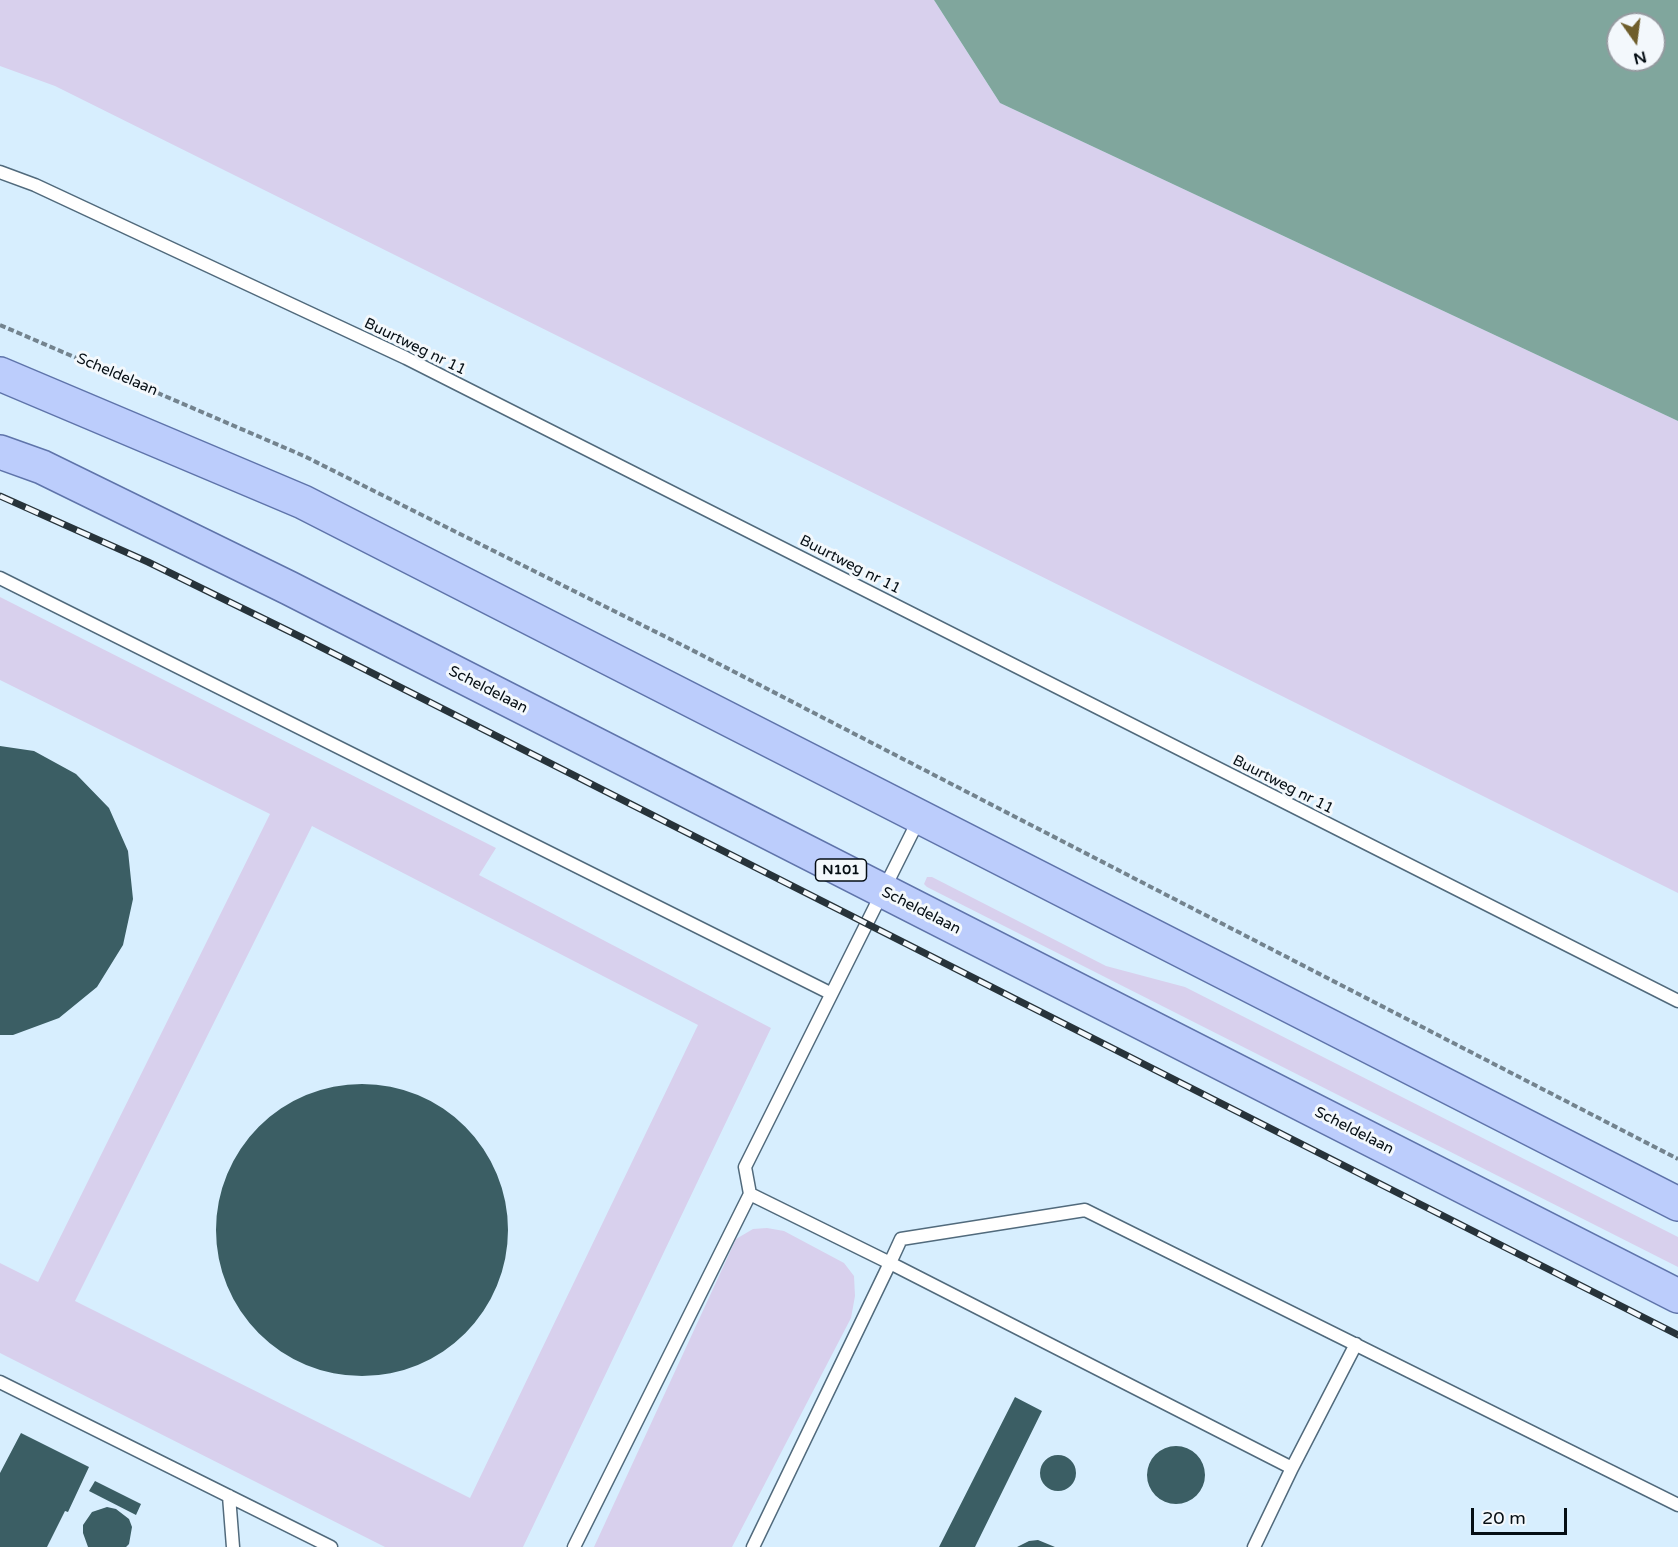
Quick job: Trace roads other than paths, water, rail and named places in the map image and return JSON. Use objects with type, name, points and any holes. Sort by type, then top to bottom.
[{"type":"main road","points":[[0,374],[303,502],[1678,1204]]},
{"type":"main road","name":"Scheldelaan","points":[[0,452],[42,466],[278,583],[1678,1296]]},
{"type":"lane","name":"Buurtweg nr 11","points":[[0,172],[35,185],[406,358],[1678,1001]]},
{"type":"lane","points":[[0,578],[830,993]]},
{"type":"lane","points":[[574,1547],[750,1194],[745,1167],[830,993],[921,816]]},
{"type":"lane","points":[[750,1194],[1292,1468]]},
{"type":"lane","points":[[753,1547],[901,1239],[1085,1210],[1678,1505]]},
{"type":"lane","points":[[1254,1547],[1356,1344]]},
{"type":"lane","points":[[0,1382],[331,1547]]},
{"type":"lane","points":[[229,1496],[233,1547]]},
{"type":"railway","points":[[0,496],[148,562],[307,640],[1678,1335]]}]
